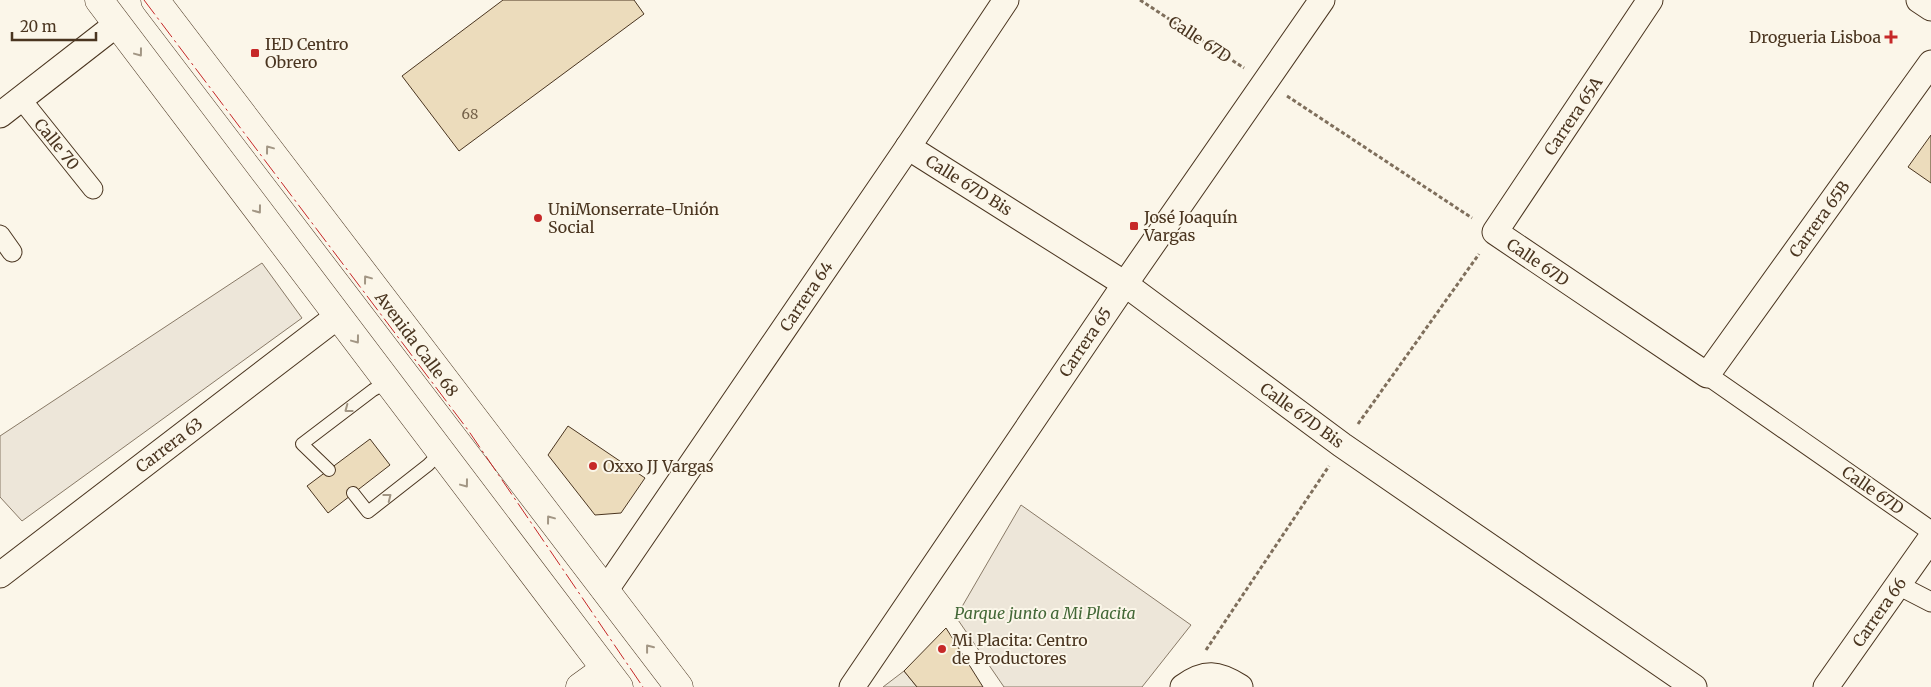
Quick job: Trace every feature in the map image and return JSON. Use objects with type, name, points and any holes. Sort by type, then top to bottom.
[{"type":"main road","points":[[99,0],[612,678],[580,687]]},
{"type":"main road","name":"Avenida Calle 68","points":[[155,0],[678,687]]},
{"type":"street","name":"Carrera 64","points":[[605,591],[1006,0]]},
{"type":"street","name":"Carrera 65","points":[[859,684],[1125,284],[1322,0]]},
{"type":"street","name":"Carrera 65A","points":[[1495,232],[1650,0]]},
{"type":"street","points":[[1919,0],[1931,8]]},
{"type":"street","points":[[0,115],[117,24]]},
{"type":"street","name":"Carrera 65B","points":[[1707,375],[1931,63]]},
{"type":"street","name":"Calle 70","points":[[21,99],[93,189]]},
{"type":"street","name":"Calle 67D Bis","points":[[908,147],[1125,284],[1342,445],[1694,687]]},
{"type":"street","name":"Calle 67D","points":[[1495,232],[1707,375],[1931,531]]},
{"type":"street","points":[[0,235],[12,252]]},
{"type":"street","name":"Carrera 63","points":[[0,574],[338,316]]},
{"type":"street","name":"Carrera 66","points":[[1826,687],[1931,538]]},
{"type":"street","points":[[1898,585],[1931,602]]},
{"type":"street","points":[[1183,687],[1196,678],[1205,676],[1223,677],[1240,687]]},
{"type":"lane","points":[[329,470],[302,444],[373,390],[388,382]]},
{"type":"lane","points":[[353,493],[368,512],[428,465],[441,452]]},
{"type":"path","name":"Calle 67D","points":[[1140,0],[1495,232]]},
{"type":"green space","points":[[262,263],[302,318],[22,521],[0,497],[0,436]]},
{"type":"green space","name":"Parque junto a Mi Placita","points":[[1021,505],[1191,625],[1142,687],[1004,687],[956,617]]},
{"type":"shaded area","points":[[904,671],[917,687],[883,687]]},
{"type":"building","points":[[503,0],[634,0],[644,14],[459,151],[402,76]]},
{"type":"building","points":[[1931,135],[1931,183],[1908,167]]},
{"type":"building","name":"Oxxo JJ Vargas","points":[[568,426],[645,478],[621,513],[595,515],[548,455]]},
{"type":"building","points":[[370,439],[390,465],[328,513],[307,486]]},
{"type":"building","name":"Mi Placita: Centro de Productores","points":[[946,628],[983,687],[917,687],[904,671]]},
{"type":"power","points":[[144,0],[468,430],[643,687]]},
{"type":"place","name":"Drogueria Lisboa","points":[[1891,37]]},
{"type":"place","name":"IED Centro Obrero","points":[[255,53]]},
{"type":"place","name":"UniMonserrate-Unión Social","points":[[538,218]]},
{"type":"place","name":"José Joaquín Vargas","points":[[1134,226]]},
{"type":"place","name":"Oxxo JJ Vargas","points":[[593,466]]},
{"type":"place","name":"Mi Placita: Centro de Productores","points":[[942,649]]}]
